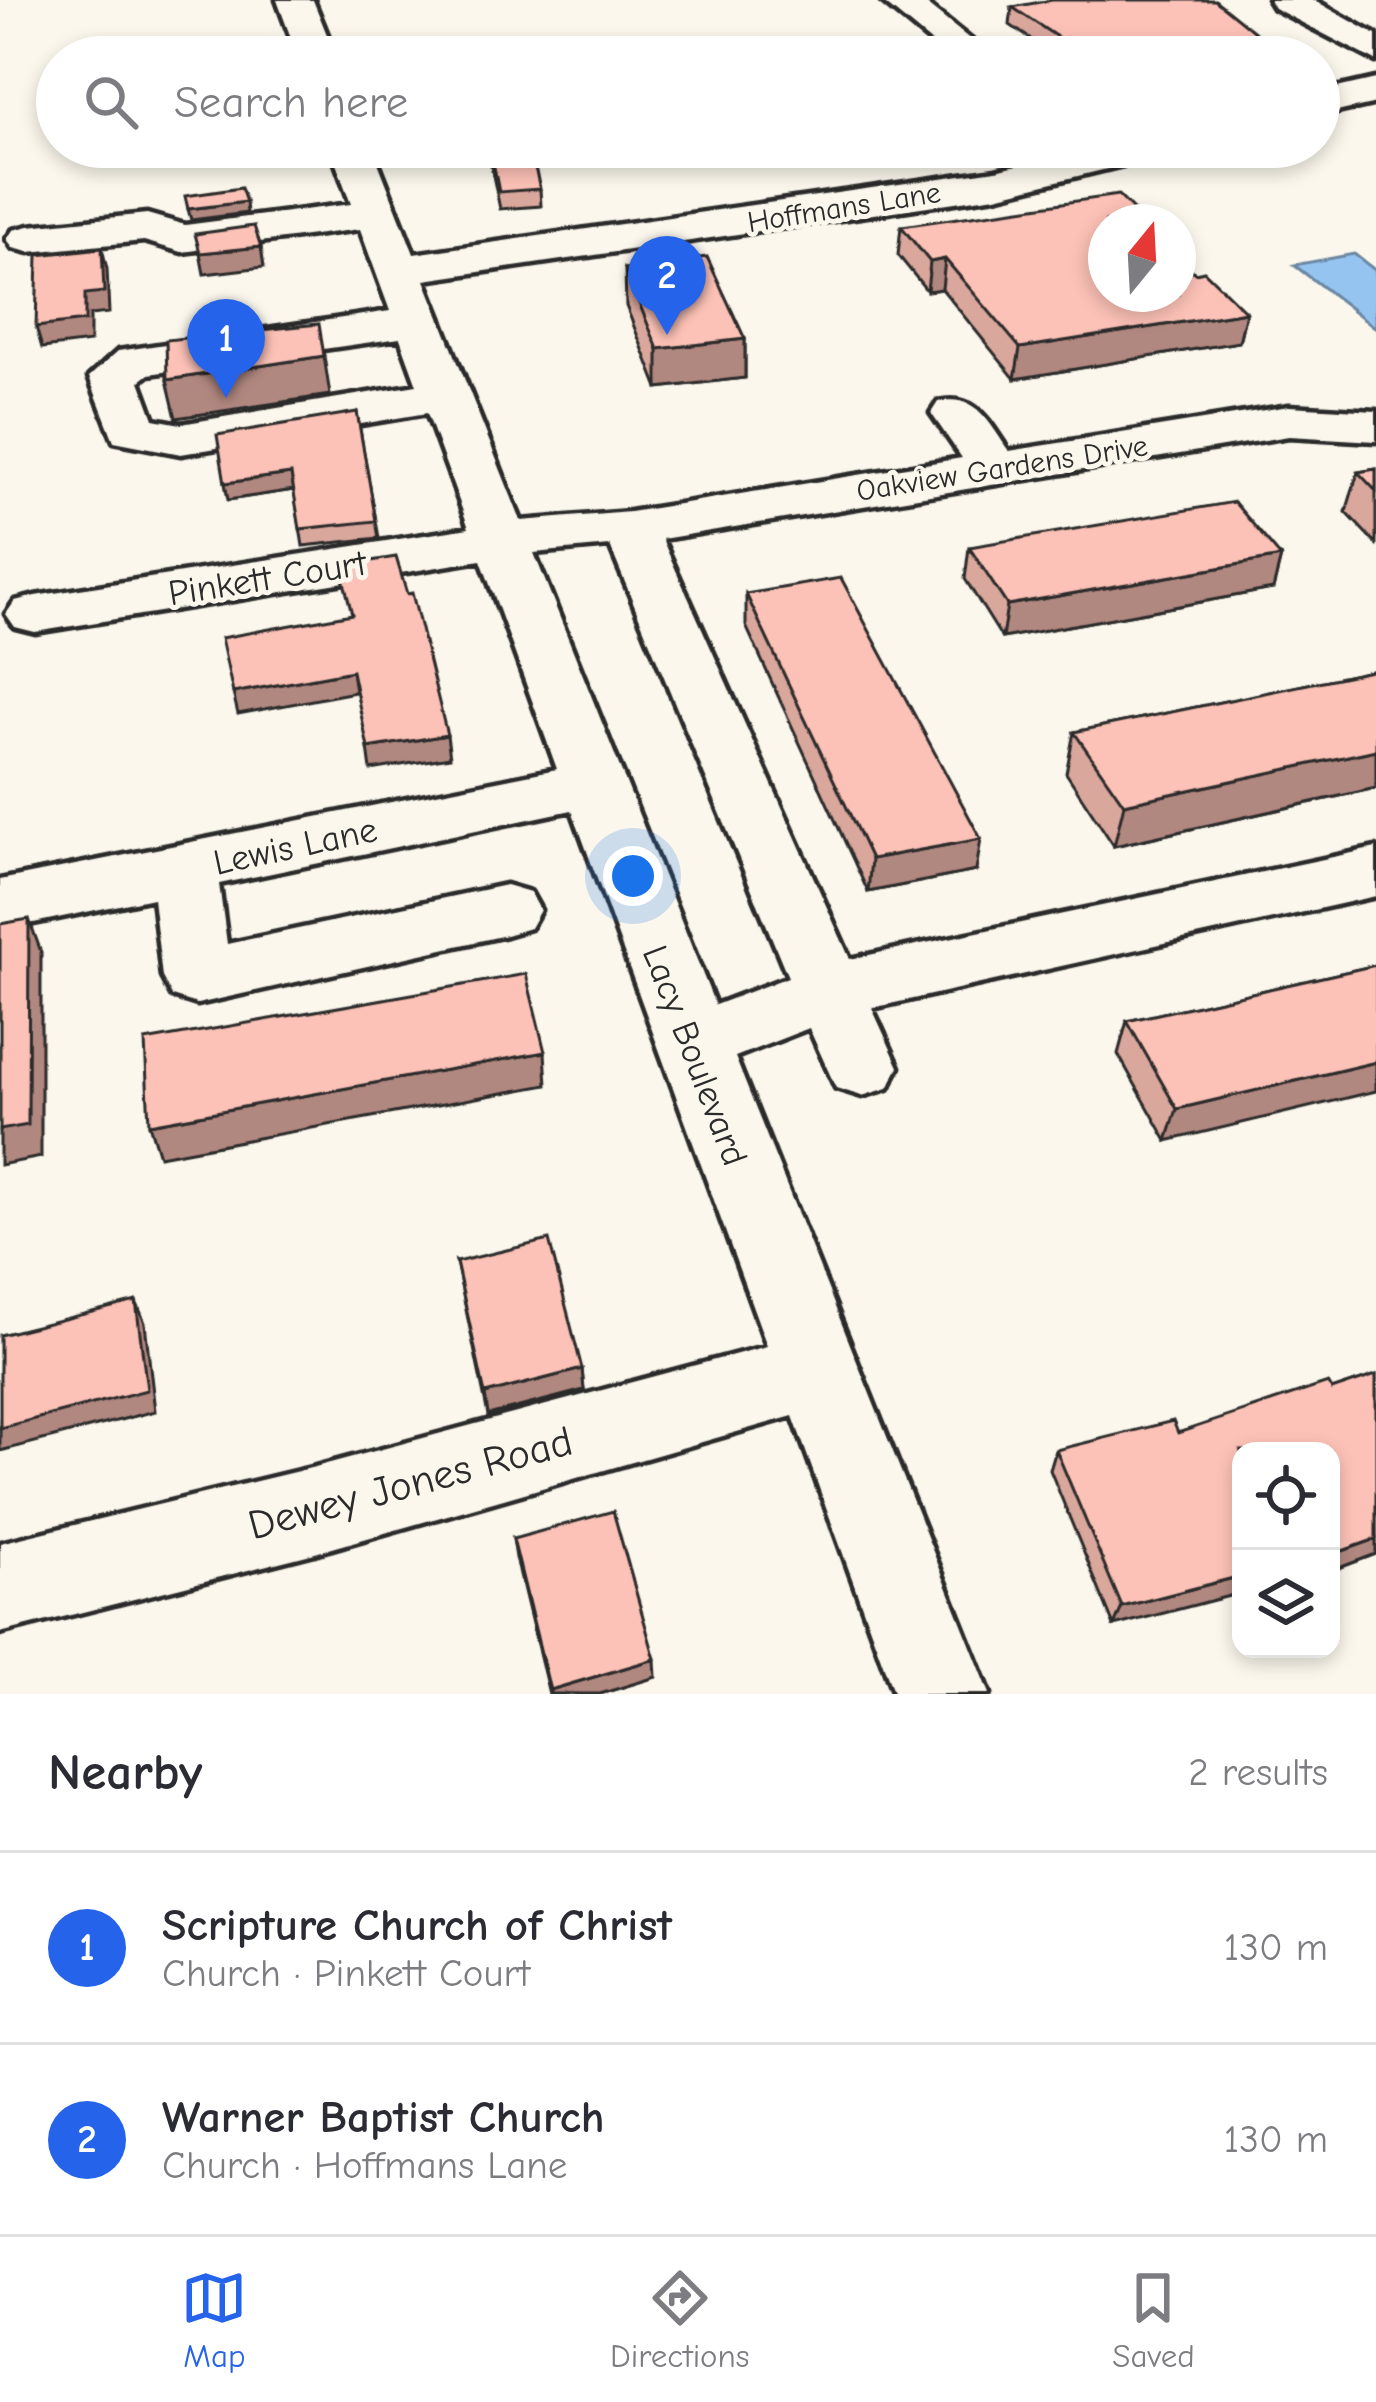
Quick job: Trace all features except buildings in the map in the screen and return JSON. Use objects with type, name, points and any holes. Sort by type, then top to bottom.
[{"type":"street","points":[[296,0],[309,36]]},
{"type":"street","points":[[898,0],[946,36]]},
{"type":"street","points":[[1283,15],[1323,20],[1376,50]]},
{"type":"street","points":[[1340,99],[1376,91]]},
{"type":"street","name":"Lacy Boulevard","points":[[360,168],[414,286],[446,395],[501,461],[499,540],[941,1694]]},
{"type":"street","name":"Hoffmans Lane","points":[[414,286],[996,183],[1052,168]]},
{"type":"street","points":[[29,239],[147,227],[182,239],[414,286]]},
{"type":"street","points":[[414,286],[135,362],[114,377],[132,430],[181,439],[446,395]]},
{"type":"street","points":[[1336,372],[1376,412]]},
{"type":"street","points":[[956,413],[996,469]]},
{"type":"street","name":"Oakview Gardens Drive","points":[[499,540],[659,554],[996,469],[1049,440],[1276,445],[1289,421],[1376,426]]},
{"type":"street","name":"Pinkett Court","points":[[34,614],[499,540]]},
{"type":"street","points":[[659,554],[827,992],[862,1067]]},
{"type":"street","name":"Lewis Lane","points":[[0,905],[590,784]]},
{"type":"street","points":[[183,869],[197,976],[506,910]]},
{"type":"street","points":[[692,1044],[827,992],[1376,872]]},
{"type":"street","name":"Dewey Jones Road","points":[[0,1588],[315,1510],[819,1370]]},
{"type":"water","points":[[1354,254],[1376,271],[1376,328],[1294,265]]},
{"type":"place","name":"Warner Baptist Church","points":[[667,335]]},
{"type":"place","name":"Scripture Church of Christ","points":[[226,398]]}]
